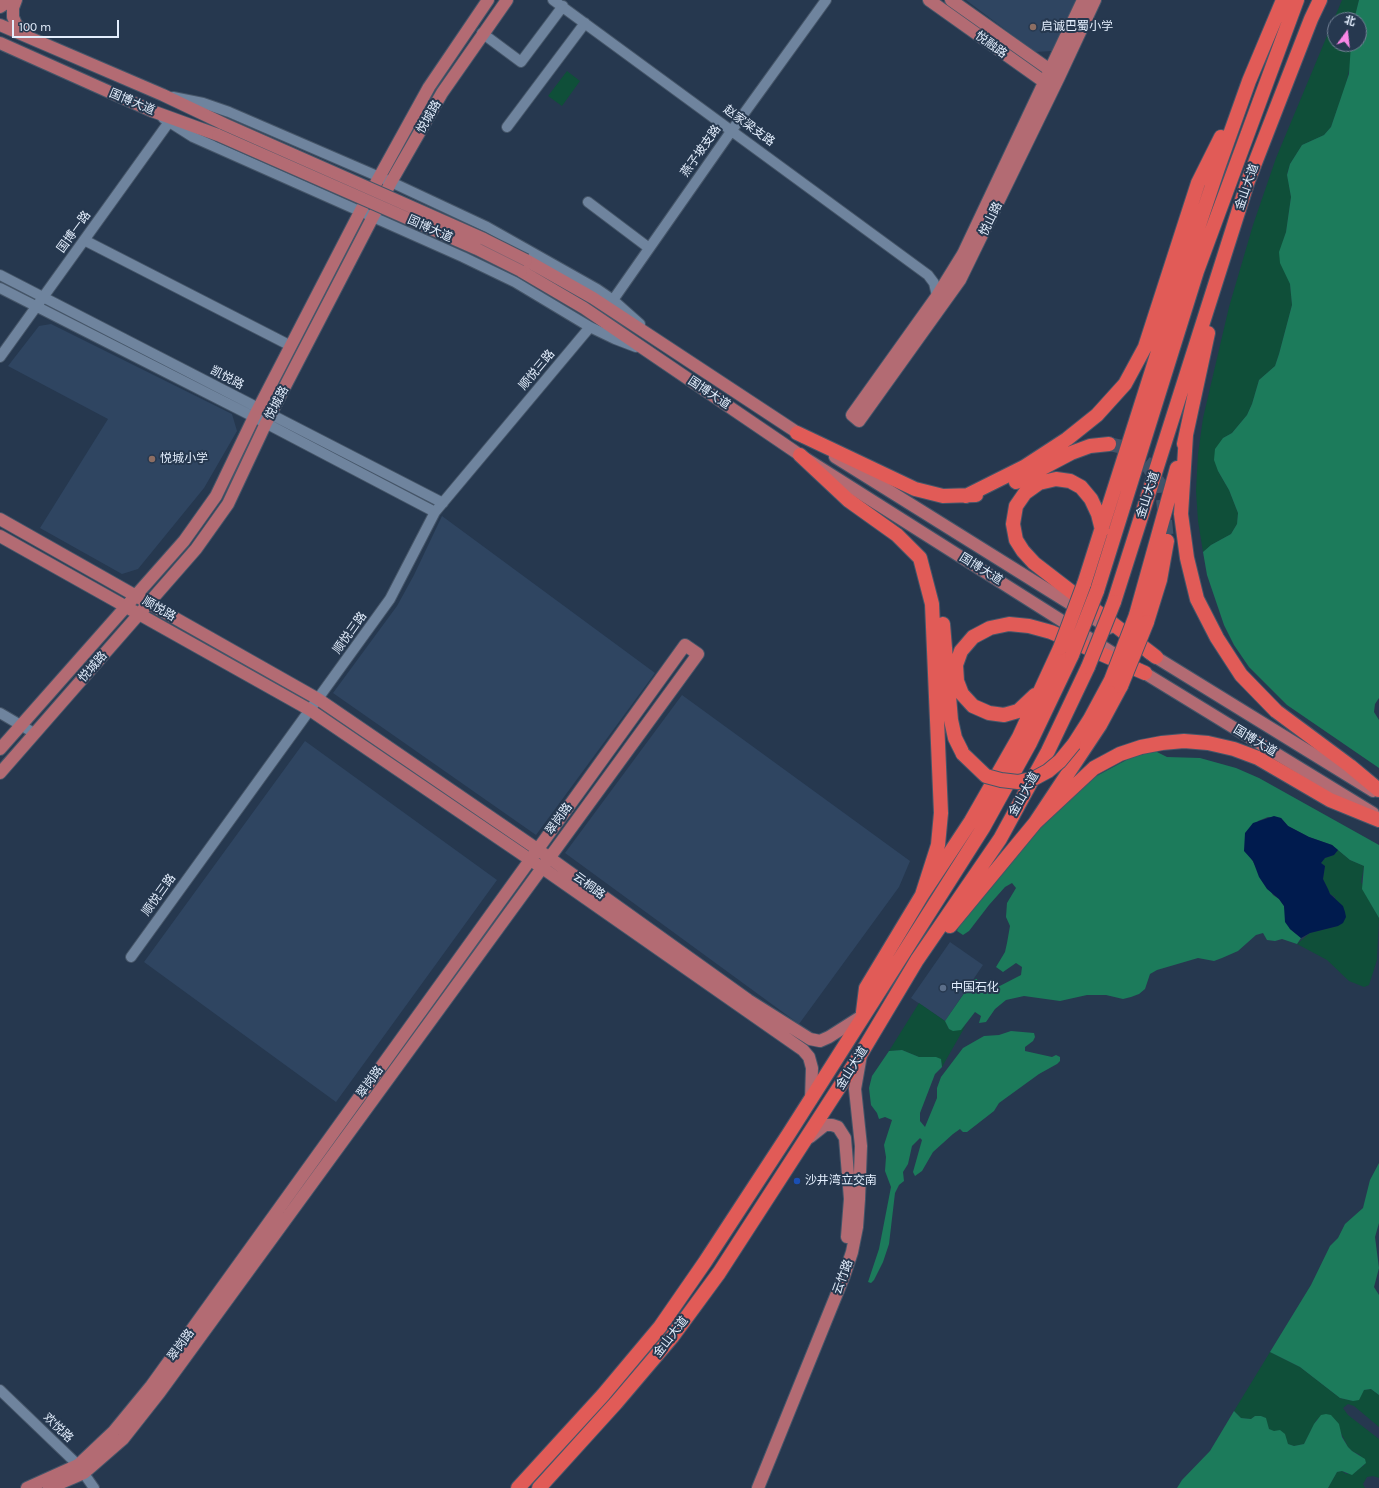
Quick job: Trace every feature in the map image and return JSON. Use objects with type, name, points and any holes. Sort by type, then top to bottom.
[{"type":"highway","points":[[966,496],[1024,467],[1067,439],[1097,415],[1125,384],[1145,347],[1198,183],[1249,81],[1283,0]]},
{"type":"highway","name":"金山大道","points":[[518,1488],[603,1395],[660,1327],[705,1262],[983,828],[1030,743],[1066,652],[1097,591],[1198,271],[1297,0]]},
{"type":"highway","name":"金山大道","points":[[539,1488],[616,1403],[672,1337],[719,1273],[806,1141],[862,1052],[917,960],[1000,839],[1048,751],[1088,668],[1114,602],[1248,181],[1311,19],[1320,0]]},
{"type":"highway","points":[[863,1016],[866,988],[922,895],[971,821],[1019,737],[1043,686],[1066,652],[1084,584],[1183,273],[1249,81]]},
{"type":"highway","points":[[1142,619],[1148,576],[1186,435],[1200,373],[1218,278]]},
{"type":"highway","points":[[797,433],[915,489],[943,496],[966,496],[992,491],[1019,481],[1071,453],[1090,446],[1109,444]]},
{"type":"highway","points":[[1186,435],[1180,514],[1187,558],[1197,599],[1216,638],[1241,675],[1276,711],[1350,766],[1379,790]]},
{"type":"highway","points":[[800,455],[848,500],[897,535],[920,558],[933,580],[941,602],[951,720],[955,738],[963,754],[986,776],[1018,782],[1035,778],[1048,772],[1060,761],[1074,744],[1116,683]]},
{"type":"highway","points":[[1102,531],[1098,514],[1091,499],[1081,487],[1070,481],[1056,479],[1039,483],[1025,493],[1016,506],[1013,524],[1016,540],[1023,551],[1034,563],[1156,657]]},
{"type":"highway","points":[[905,980],[1035,823],[1100,725],[1142,619],[1160,580],[1167,541]]},
{"type":"highway","points":[[920,558],[932,604],[941,813],[938,845],[922,895]]},
{"type":"highway","points":[[1043,686],[1018,711],[1004,715],[989,714],[973,706],[962,694],[957,681],[956,665],[961,651],[973,637],[990,628],[1009,624],[1029,626],[1051,632],[1146,673]]},
{"type":"highway","points":[[1035,823],[1100,764],[1120,754],[1141,747],[1184,741],[1208,743],[1234,749],[1258,758],[1330,800],[1379,820]]},
{"type":"main road","points":[[0,7],[11,0]]},
{"type":"main road","points":[[16,0],[13,8],[13,17],[16,24],[28,37]]},
{"type":"main road","name":"悦城路","points":[[0,749],[184,541],[216,496],[256,412],[379,177],[429,87],[488,0]]},
{"type":"main road","name":"悦城路","points":[[0,773],[196,549],[228,504],[269,419],[391,182],[442,93],[482,33],[507,0]]},
{"type":"main road","name":"悦融路","points":[[929,0],[1049,86]]},
{"type":"main road","name":"悦融路","points":[[952,0],[1055,74]]},
{"type":"main road","name":"悦山路","points":[[1055,74],[1083,0]]},
{"type":"main road","name":"悦山路","points":[[1049,86],[960,280],[855,418],[937,296],[963,254],[1055,74],[1095,0]]},
{"type":"main road","name":"国博大道","points":[[0,24],[163,95],[221,130],[477,249],[523,266],[593,298],[797,433],[1379,795]]},
{"type":"main road","name":"国博大道","points":[[0,43],[152,111],[221,130]]},
{"type":"main road","name":"国博大道","points":[[523,266],[800,455],[1146,673],[1379,816]]},
{"type":"main road","name":"顺悦路","points":[[0,518],[318,699]]},
{"type":"main road","name":"顺悦路","points":[[0,536],[310,710]]},
{"type":"main road","name":"翠岗路","points":[[27,1488],[81,1469],[151,1386],[537,849],[686,645],[698,654],[541,867],[160,1392],[123,1439],[81,1469],[48,1488]]},
{"type":"main road","name":"云桐路","points":[[318,699],[549,857],[748,1000],[810,1040],[829,1038],[863,1016]]},
{"type":"main road","name":"云桐路","points":[[310,710],[530,859],[802,1050],[809,1057],[812,1068],[810,1100]]},
{"type":"main road","name":"云竹路","points":[[758,1488],[844,1276],[852,1252],[857,1227],[861,1146],[855,1089],[862,1052]]},
{"type":"main road","name":"云竹路","points":[[750,1488],[838,1273],[845,1250],[849,1227],[850,1199],[847,1147],[842,1132],[838,1127],[826,1125],[806,1141]]},
{"type":"street","name":"赵家梁支路","points":[[553,0],[928,275]]},
{"type":"street","name":"燕子坡支路","points":[[613,300],[732,130],[826,0]]},
{"type":"street","points":[[482,33],[521,62],[563,6]]},
{"type":"street","points":[[507,127],[585,23]]},
{"type":"street","points":[[163,95],[203,103],[229,112],[391,182],[487,227],[524,246],[613,300],[657,340]]},
{"type":"street","points":[[152,111],[193,137],[463,257],[515,282],[590,327],[614,339],[647,351]]},
{"type":"street","name":"国博一路","points":[[0,357],[169,122]]},
{"type":"street","points":[[588,202],[649,248]]},
{"type":"street","points":[[84,240],[291,346]]},
{"type":"street","points":[[928,275],[942,277],[951,274]]},
{"type":"street","points":[[928,275],[934,283],[937,296]]},
{"type":"street","name":"凯悦路","points":[[0,276],[43,297],[269,419],[435,512]]},
{"type":"street","name":"凯悦路","points":[[0,288],[256,412]]},
{"type":"street","name":"顺悦三路","points":[[131,957],[390,599],[435,512],[590,327]]},
{"type":"street","name":"凯悦路","points":[[269,419],[443,503]]},
{"type":"street","points":[[0,713],[34,733]]},
{"type":"street","name":"欢悦路","points":[[0,1390],[81,1469],[94,1488]]},
{"type":"shaded area","name":"启诚巴蜀小学","points":[[966,0],[1076,0],[1052,51],[1035,52]]},
{"type":"shaded area","name":"悦城小学","points":[[51,324],[232,414],[237,431],[204,488],[138,569],[122,574],[40,528],[108,419],[8,366],[39,326]]},
{"type":"shaded area","points":[[442,516],[655,673],[536,835],[333,693],[397,606],[414,575]]},
{"type":"shaded area","points":[[682,695],[910,861],[899,887],[799,1024],[565,853]]},
{"type":"shaded area","points":[[305,741],[497,880],[336,1102],[144,962]]},
{"type":"shaded area","name":"中国石化","points":[[950,942],[983,965],[945,1021],[911,998]]},
{"type":"green space","points":[[1342,0],[1359,0],[1356,12],[1337,12]]},
{"type":"green space","points":[[1359,0],[1379,0],[1379,698],[1375,704],[1374,712],[1379,720],[1379,768],[1287,705],[1249,667],[1234,645],[1224,625],[1207,575],[1203,552],[1211,545],[1231,534],[1237,524],[1238,513],[1229,490],[1218,471],[1214,460],[1215,449],[1223,438],[1232,433],[1247,415],[1259,380],[1275,366],[1279,354],[1292,305],[1290,284],[1280,263],[1279,252],[1286,232],[1291,197],[1287,175],[1290,164],[1302,145],[1324,135],[1331,127],[1349,74],[1350,52],[1367,52],[1367,12],[1356,12]]},
{"type":"green space","points":[[1327,36],[1327,52],[1351,52],[1351,62],[1346,84],[1331,127],[1324,135],[1302,145],[1290,164],[1287,174],[1291,197],[1286,232],[1283,241],[1286,273],[1290,284],[1292,305],[1275,366],[1259,380],[1247,415],[1232,433],[1223,438],[1218,471],[1229,490],[1238,513],[1237,524],[1231,534],[1211,545],[1203,552],[1198,521],[1196,491],[1198,454],[1203,418],[1229,307],[1253,225],[1276,158]]},
{"type":"green space","points":[[567,71],[580,81],[562,106],[548,96]]},
{"type":"green space","points":[[1155,751],[1167,757],[1200,758],[1236,768],[1259,778],[1379,845],[1379,918],[1362,889],[1364,866],[1350,860],[1332,845],[1309,837],[1288,826],[1281,818],[1268,817],[1258,821],[1249,855],[1273,895],[1279,899],[1284,906],[1290,929],[1301,938],[1297,944],[1282,939],[1275,941],[1267,940],[1263,933],[1256,935],[1238,951],[1214,961],[1198,958],[1157,970],[1150,974],[1145,989],[1139,994],[1131,997],[1123,999],[1106,995],[1087,995],[1060,1001],[1024,996],[1006,1000],[995,1009],[986,1022],[979,1023],[981,1016],[975,1012],[961,1030],[953,1031],[949,1029],[945,1021],[974,979],[977,979],[979,988],[992,990],[1021,975],[1022,967],[1016,963],[1003,972],[996,967],[1005,952],[1007,943],[1010,926],[1006,917],[1007,903],[1016,888],[1012,883],[1005,887],[969,931],[963,935],[957,931],[960,923],[1041,827],[1091,779],[1132,757]]},
{"type":"green space","points":[[1338,850],[1350,860],[1364,866],[1361,882],[1379,918],[1377,960],[1369,985],[1364,987],[1349,981],[1327,960],[1297,944],[1310,933],[1338,926],[1335,897],[1330,894],[1323,879],[1325,866],[1321,863],[1325,858],[1334,855]]},
{"type":"green space","points":[[919,1003],[945,1021],[949,1029],[961,1030],[966,1025],[942,1067],[942,1063],[931,1057],[919,1057],[902,1050],[889,1051]]},
{"type":"green space","points":[[1011,1031],[1034,1033],[1035,1037],[1033,1041],[1025,1047],[1025,1051],[1052,1057],[1056,1055],[1060,1057],[1060,1061],[1039,1074],[999,1103],[994,1111],[967,1132],[963,1132],[960,1129],[953,1134],[933,1152],[922,1171],[915,1176],[913,1172],[922,1140],[920,1138],[912,1146],[908,1164],[903,1172],[904,1181],[899,1185],[895,1193],[889,1244],[883,1262],[874,1280],[871,1283],[868,1282],[879,1249],[891,1187],[885,1171],[886,1157],[884,1145],[892,1120],[885,1117],[879,1119],[877,1113],[871,1105],[869,1088],[872,1076],[889,1051],[902,1050],[919,1057],[936,1057],[941,1059],[942,1067],[935,1074],[920,1113],[920,1121],[925,1127],[937,1098],[937,1088],[941,1077],[963,1048],[984,1036],[999,1035]]},
{"type":"green space","points":[[1379,1163],[1379,1223],[1375,1237],[1379,1268],[1374,1287],[1379,1295],[1379,1395],[1371,1389],[1364,1390],[1359,1400],[1353,1401],[1340,1398],[1300,1367],[1270,1352],[1311,1285],[1330,1246],[1338,1238],[1345,1224],[1363,1208],[1370,1180]]},
{"type":"green space","points":[[1270,1352],[1300,1367],[1340,1398],[1353,1401],[1364,1390],[1371,1389],[1379,1395],[1379,1427],[1354,1406],[1348,1404],[1343,1408],[1348,1415],[1379,1439],[1379,1478],[1373,1476],[1367,1477],[1363,1484],[1365,1488],[1328,1488],[1337,1472],[1342,1471],[1346,1474],[1356,1472],[1359,1467],[1364,1466],[1360,1455],[1348,1447],[1340,1431],[1317,1419],[1304,1444],[1294,1446],[1288,1444],[1286,1440],[1269,1429],[1265,1418],[1255,1416],[1251,1419],[1241,1418],[1234,1411]]},
{"type":"green space","points":[[1234,1411],[1241,1418],[1251,1419],[1255,1416],[1261,1416],[1266,1418],[1269,1429],[1274,1431],[1280,1430],[1285,1434],[1288,1444],[1294,1446],[1304,1444],[1314,1424],[1321,1415],[1331,1415],[1339,1424],[1342,1437],[1348,1447],[1365,1459],[1366,1463],[1352,1475],[1342,1471],[1337,1472],[1328,1488],[1177,1488],[1182,1480],[1210,1451]]},
{"type":"water","points":[[1274,816],[1281,818],[1288,826],[1309,837],[1332,845],[1338,850],[1334,855],[1325,858],[1321,863],[1325,866],[1323,879],[1330,894],[1343,906],[1346,917],[1343,923],[1338,926],[1310,933],[1301,938],[1290,929],[1285,922],[1284,906],[1279,899],[1267,889],[1259,877],[1253,861],[1244,851],[1245,833],[1253,823]]},
{"type":"tunnel","points":[[1109,444],[1127,448],[1146,463],[1162,488],[1167,541]]},
{"type":"place","name":"启诚巴蜀小学","points":[[1033,27]]},
{"type":"place","name":"悦城小学","points":[[152,459]]},
{"type":"place","name":"中国石化","points":[[943,988]]},
{"type":"place","name":"沙井湾立交南","points":[[797,1181]]}]
